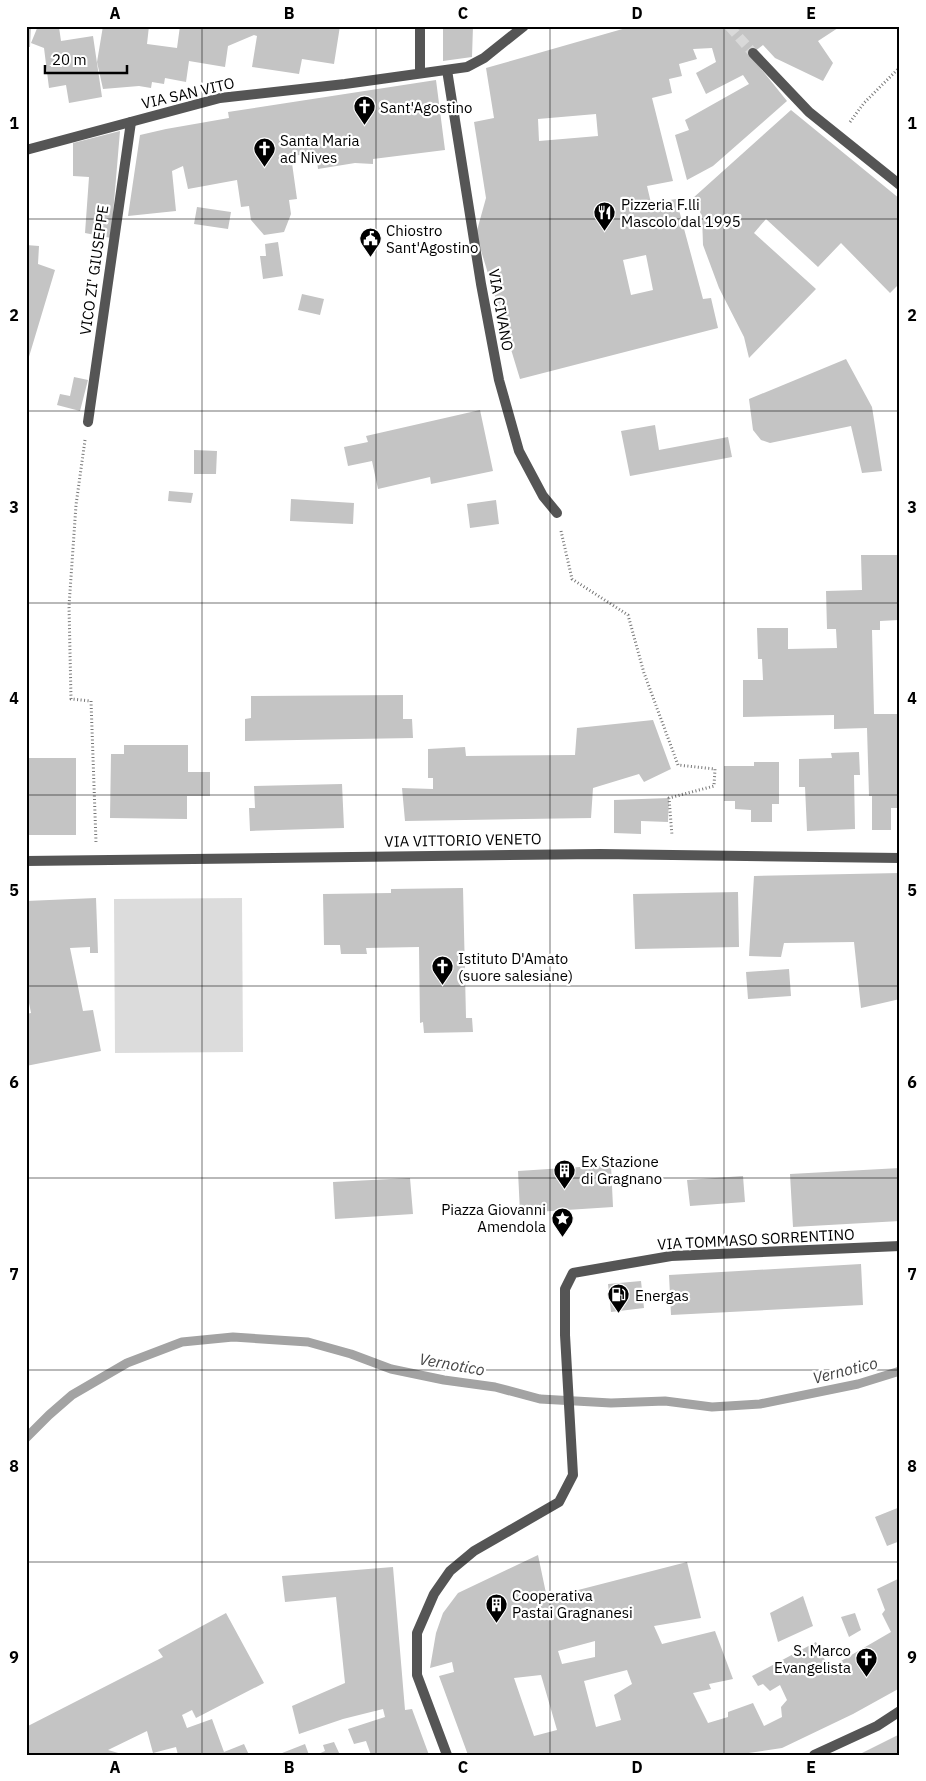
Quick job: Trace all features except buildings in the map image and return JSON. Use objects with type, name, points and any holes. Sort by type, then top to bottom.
[{"type":"street","points":[[420,26],[420,73]]},
{"type":"street","name":"VIA SAN VITO","points":[[26,150],[220,98],[345,84],[467,67],[484,58],[524,26]]},
{"type":"street","points":[[752,53],[809,112],[900,185]]},
{"type":"street","name":"VIA CIVANO","points":[[447,70],[481,284],[499,380],[519,451],[543,496],[558,513]]},
{"type":"street","name":"VICO ZI' GIUSEPPE","points":[[88,422],[131,122]]},
{"type":"street","name":"VIA VITTORIO VENETO","points":[[26,861],[600,854],[900,858]]},
{"type":"street","name":"VIA TOMMASO SORRENTINO","points":[[447,1755],[417,1675],[417,1633],[434,1594],[450,1571],[474,1551],[559,1502],[573,1475],[565,1336],[565,1289],[573,1273],[671,1256],[900,1246]]},
{"type":"street","points":[[814,1755],[878,1726],[900,1711]]},
{"type":"path","points":[[839,136],[864,103],[900,67]]},
{"type":"path","points":[[88,422],[76,505],[69,606],[71,699],[91,701],[96,860]]},
{"type":"path","points":[[558,513],[572,579],[628,615],[644,673],[678,766],[714,769],[714,786],[669,798],[672,854]]},
{"type":"shaded area","points":[[242,898],[243,1052],[115,1053],[114,899]]},
{"type":"waterway","name":"Vernotico","points":[[26,1438],[72,1395],[127,1363],[182,1342],[233,1337],[308,1342],[351,1354],[391,1369],[444,1380],[495,1387],[540,1399],[611,1403],[665,1401],[712,1407],[760,1404],[858,1384],[900,1371]]},
{"type":"tunnel","points":[[729,26],[753,53]]},
{"type":"place","name":"Sant'Agostino","points":[[364,126]]},
{"type":"place","name":"Santa Maria ad Nives","points":[[264,168]]},
{"type":"place","name":"Pizzeria F.lli Mascolo dal 1995","points":[[605,232]]},
{"type":"place","name":"Chiostro Sant'Agostino","points":[[370,258]]},
{"type":"place","name":"Istituto D'Amato (suore salesiane)","points":[[442,986]]},
{"type":"place","name":"Ex Stazione di Gragnano","points":[[565,1189]]},
{"type":"place","name":"Piazza Giovanni Amendola","points":[[562,1237]]},
{"type":"place","name":"Energas","points":[[619,1314]]},
{"type":"place","name":"Cooperativa Pastai Gragnanesi","points":[[496,1623]]},
{"type":"place","name":"S. Marco Evangelista","points":[[867,1678]]}]
